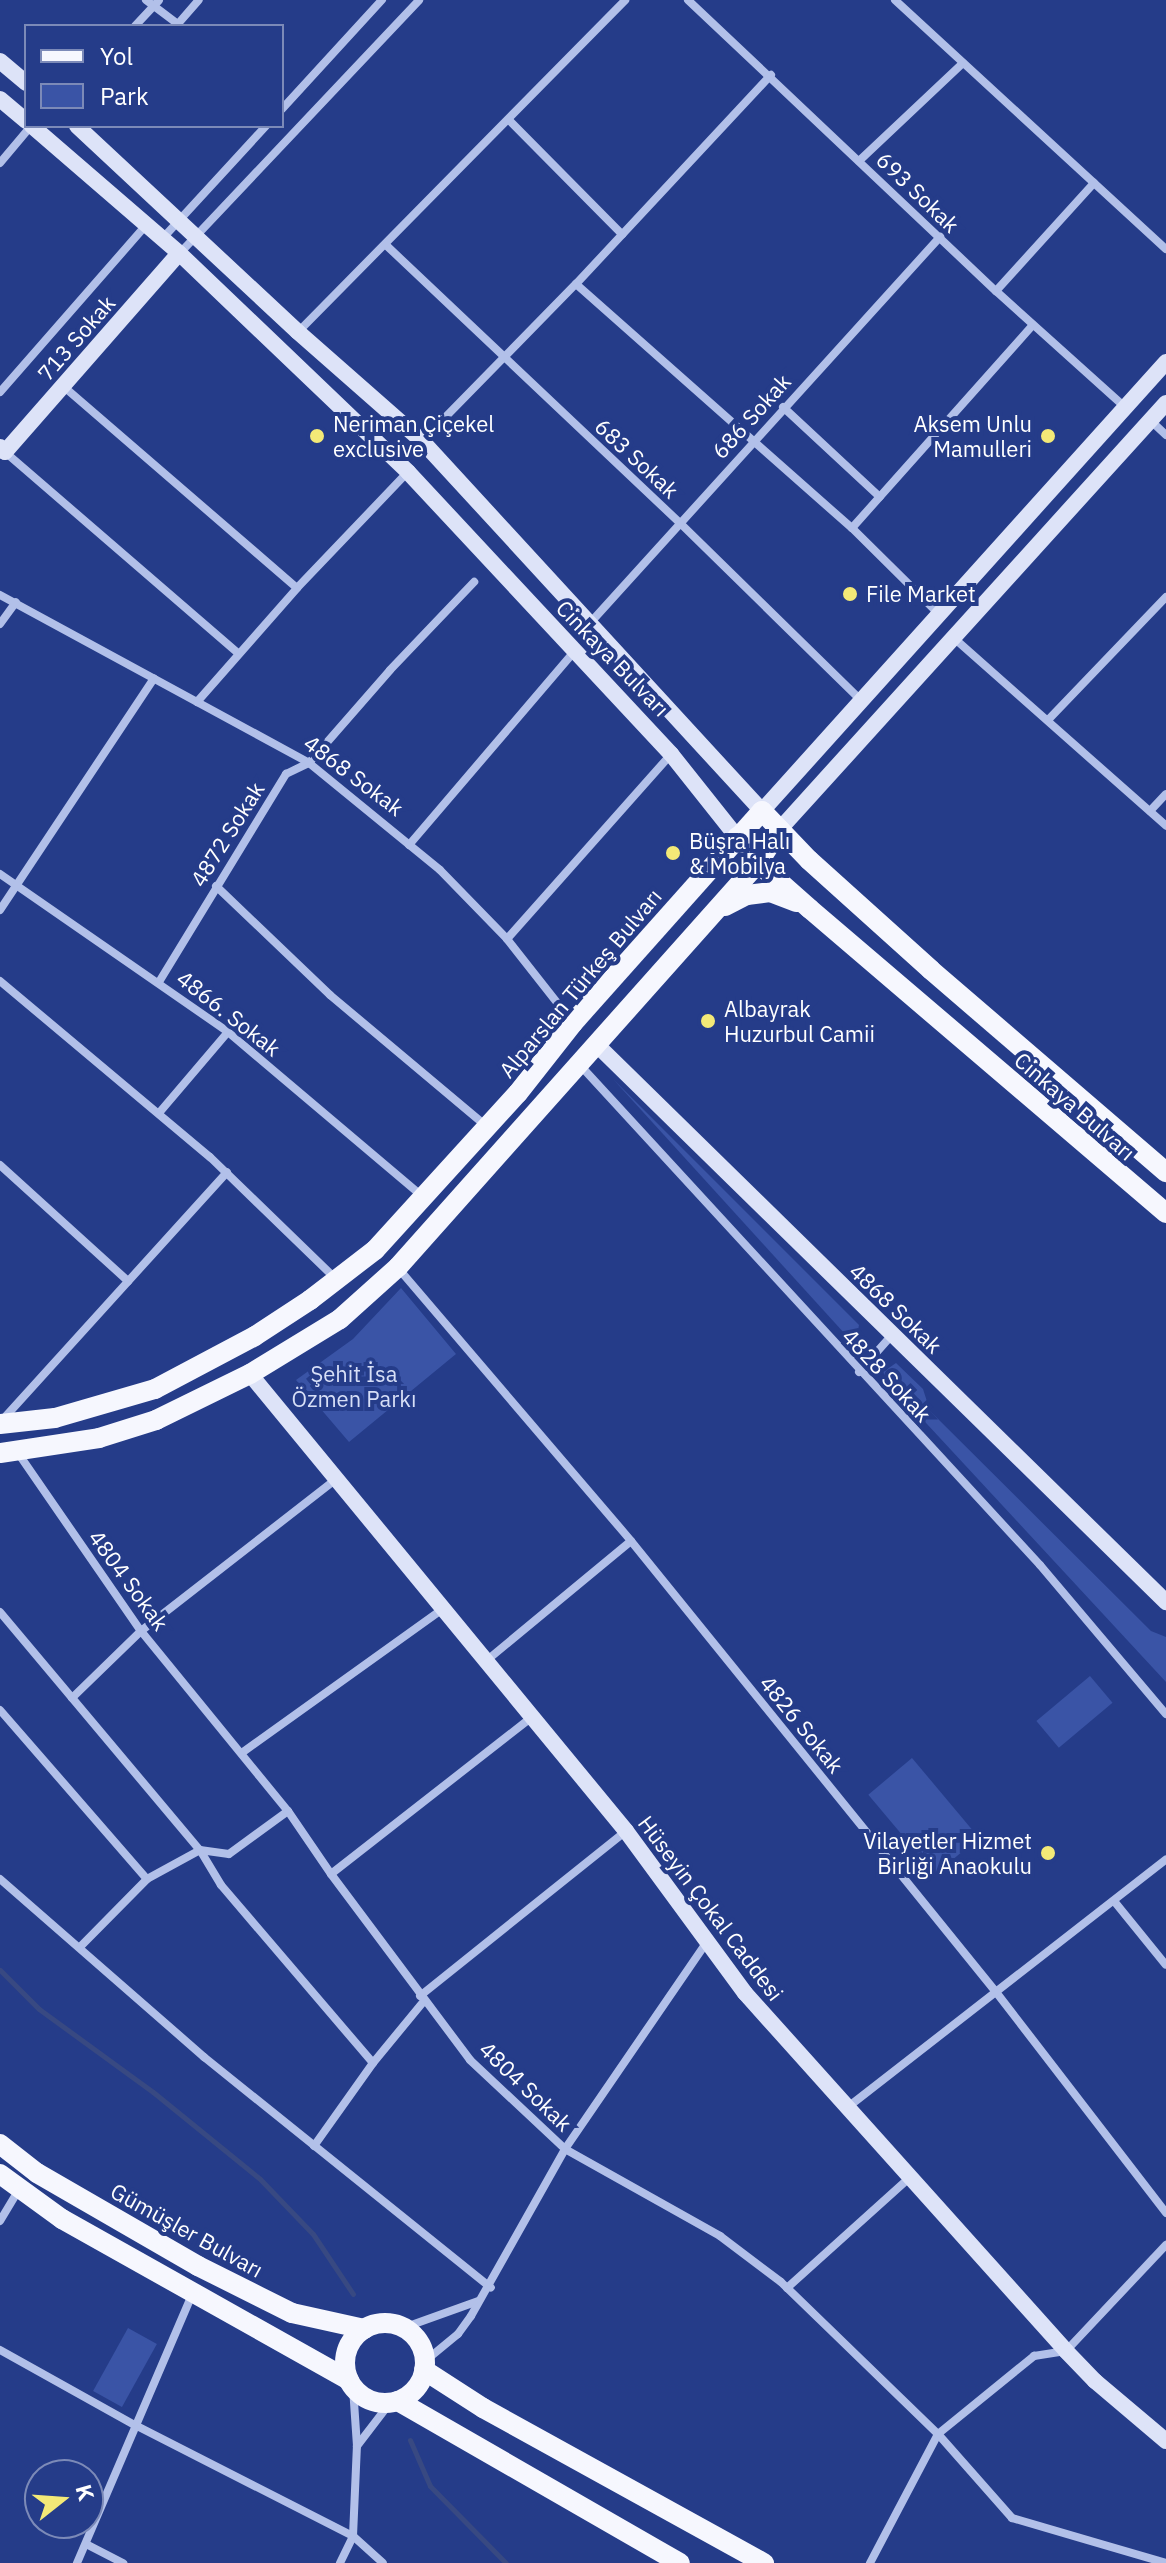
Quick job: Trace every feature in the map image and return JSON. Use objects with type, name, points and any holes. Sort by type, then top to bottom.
[{"type":"main road","points":[[0,61],[24,81]]},
{"type":"main road","points":[[0,99],[24,119]]},
{"type":"main road","name":"Cinkaya Bulvarı","points":[[34,128],[179,253],[408,472],[671,754],[758,863],[1166,1213]]},
{"type":"main road","name":"Cinkaya Bulvarı","points":[[82,128],[298,332],[422,441],[780,829],[931,970],[1166,1172]]},
{"type":"main road","name":"713 Sokak","points":[[3,449],[63,386],[179,253]]},
{"type":"main road","name":"Alparslan Türkeş Bulvarı","points":[[3,1418],[55,1418],[155,1389],[255,1336],[375,1250],[518,1093],[573,1023],[737,837],[1166,362]]},
{"type":"main road","points":[[9,1452],[99,1438],[156,1420],[250,1374],[340,1319],[398,1267],[758,863],[780,829],[1166,403]]},
{"type":"main road","points":[[714,911],[747,895],[770,892],[810,909]]},
{"type":"main road","name":"4868 Sokak","points":[[596,1044],[1165,1599]]},
{"type":"main road","name":"Hüseyin Çokal Caddesi","points":[[250,1374],[626,1831],[745,1993],[1066,2351],[1095,2381],[1166,2441]]},
{"type":"main road","name":"Gümüşler Bulvarı","points":[[0,2144],[37,2173],[198,2266],[292,2313],[364,2329]]},
{"type":"main road","points":[[0,2174],[62,2219],[351,2384],[374,2401],[394,2402],[680,2563]]},
{"type":"main road","points":[[351,2384],[345,2356],[352,2341],[364,2329],[379,2324],[403,2328],[420,2346],[424,2366],[418,2385],[394,2402]]},
{"type":"main road","points":[[424,2366],[483,2408],[764,2563]]},
{"type":"street","points":[[178,24],[199,0]]},
{"type":"street","points":[[284,107],[382,0]]},
{"type":"street","points":[[179,253],[198,237],[419,0]]},
{"type":"street","points":[[298,332],[387,246],[625,0]]},
{"type":"street","name":"693 Sokak","points":[[688,0],[771,75],[996,291],[1125,407]]},
{"type":"street","points":[[895,0],[1166,249]]},
{"type":"street","points":[[136,24],[153,2],[176,24]]},
{"type":"street","points":[[859,161],[963,63]]},
{"type":"street","points":[[422,441],[576,284],[771,75]]},
{"type":"street","points":[[509,120],[622,234]]},
{"type":"street","points":[[0,163],[30,128]]},
{"type":"street","points":[[162,239],[264,128]]},
{"type":"street","points":[[996,291],[1094,183]]},
{"type":"street","name":"713 Sokak","points":[[0,392],[147,224]]},
{"type":"street","name":"686 Sokak","points":[[591,622],[940,237]]},
{"type":"street","name":"683 Sokak","points":[[387,246],[680,523],[860,699]]},
{"type":"street","points":[[576,284],[852,528],[938,613]]},
{"type":"street","points":[[852,528],[1033,325]]},
{"type":"street","points":[[63,386],[297,588]]},
{"type":"street","points":[[783,407],[880,497]]},
{"type":"street","points":[[1150,420],[1166,435]]},
{"type":"street","points":[[3,449],[238,653]]},
{"type":"street","points":[[197,702],[297,588],[408,472]]},
{"type":"street","name":"4872 Sokak","points":[[159,982],[286,774],[309,763],[390,670],[474,582]]},
{"type":"street","name":"4868 Sokak","points":[[0,595],[309,763],[440,870],[507,939],[573,1023]]},
{"type":"street","points":[[1049,719],[1166,597]]},
{"type":"street","points":[[0,624],[16,602]]},
{"type":"street","points":[[955,639],[1049,719],[1166,826]]},
{"type":"street","points":[[409,845],[574,652]]},
{"type":"street","points":[[0,910],[19,886],[154,678]]},
{"type":"street","points":[[507,939],[671,754]]},
{"type":"street","points":[[1150,811],[1166,794]]},
{"type":"street","name":"4866. Sokak","points":[[0,874],[228,1032],[423,1197]]},
{"type":"street","points":[[216,886],[330,995],[486,1126]]},
{"type":"street","points":[[0,981],[227,1172],[337,1280]]},
{"type":"street","points":[[159,1113],[228,1032]]},
{"type":"street","name":"4828 Sokak","points":[[578,1064],[1040,1565],[1166,1714]]},
{"type":"street","points":[[0,1165],[128,1281]]},
{"type":"street","points":[[3,1418],[227,1172]]},
{"type":"street","name":"4826 Sokak","points":[[398,1267],[631,1541],[996,1992],[1166,2213]]},
{"type":"street","points":[[859,1372],[892,1335]]},
{"type":"street","name":"4804 Sokak","points":[[9,1452],[141,1631],[243,1752],[288,1811],[331,1874],[470,2060],[565,2149],[720,2236],[787,2288],[938,2434],[1012,2518],[1165,2563]]},
{"type":"street","points":[[72,1698],[141,1631],[335,1480]]},
{"type":"street","points":[[486,1661],[631,1541]]},
{"type":"street","points":[[243,1752],[443,1609]]},
{"type":"street","points":[[0,1612],[200,1850],[221,1885],[373,2063]]},
{"type":"street","points":[[0,1710],[147,1879]]},
{"type":"street","points":[[331,1874],[533,1716]]},
{"type":"street","points":[[81,1946],[147,1879],[200,1850],[229,1854],[288,1811]]},
{"type":"street","points":[[314,2146],[422,1998],[626,1831]]},
{"type":"street","points":[[846,2108],[1166,1859]]},
{"type":"street","points":[[0,1879],[81,1946],[204,2057],[491,2288]]},
{"type":"street","points":[[1114,1901],[1166,1965]]},
{"type":"street","points":[[424,2366],[458,2334],[491,2288],[565,2149],[707,1942]]},
{"type":"street","points":[[787,2288],[909,2178]]},
{"type":"street","points":[[0,2221],[19,2188]]},
{"type":"street","points":[[870,2563],[938,2434],[1034,2356],[1066,2351],[1166,2245]]},
{"type":"street","points":[[77,2563],[192,2295]]},
{"type":"street","points":[[403,2328],[442,2317],[479,2301]]},
{"type":"street","points":[[0,2350],[135,2425],[353,2536],[383,2563]]},
{"type":"street","points":[[340,2563],[353,2536],[357,2446],[351,2384]]},
{"type":"street","points":[[357,2446],[394,2402]]},
{"type":"street","points":[[86,2544],[123,2563]]},
{"type":"street","points":[[1165,2563],[1166,2554]]},
{"type":"green space","points":[[613,1079],[859,1325],[857,1336],[845,1334]]},
{"type":"green space","name":"Şehit İsa Özmen Parkı","points":[[401,1288],[456,1354],[349,1442],[296,1380],[353,1339]]},
{"type":"green space","points":[[896,1363],[923,1389],[930,1411],[1151,1631],[1166,1637],[1166,1682],[889,1383],[883,1372]]},
{"type":"green space","points":[[1090,1676],[1112,1703],[1059,1748],[1036,1721]]},
{"type":"green space","points":[[912,1758],[979,1838],[935,1874],[868,1795]]},
{"type":"green space","points":[[128,2328],[157,2344],[122,2407],[93,2391]]},
{"type":"waterway","points":[[0,1970],[39,2009],[153,2092],[260,2179],[313,2234],[353,2294]]},
{"type":"waterway","points":[[410,2440],[430,2486],[506,2563]]},
{"type":"place","name":"Neriman Çiçekel exclusive","points":[[317,436]]},
{"type":"place","name":"Aksem Unlu Mamulleri","points":[[1048,436]]},
{"type":"place","name":"File Market","points":[[850,594]]},
{"type":"place","name":"Büşra Halı & Mobilya","points":[[673,853]]},
{"type":"place","name":"Albayrak Huzurbul Camii","points":[[708,1021]]},
{"type":"place","name":"Vilayetler Hizmet Birliği Anaokulu","points":[[1048,1853]]}]
